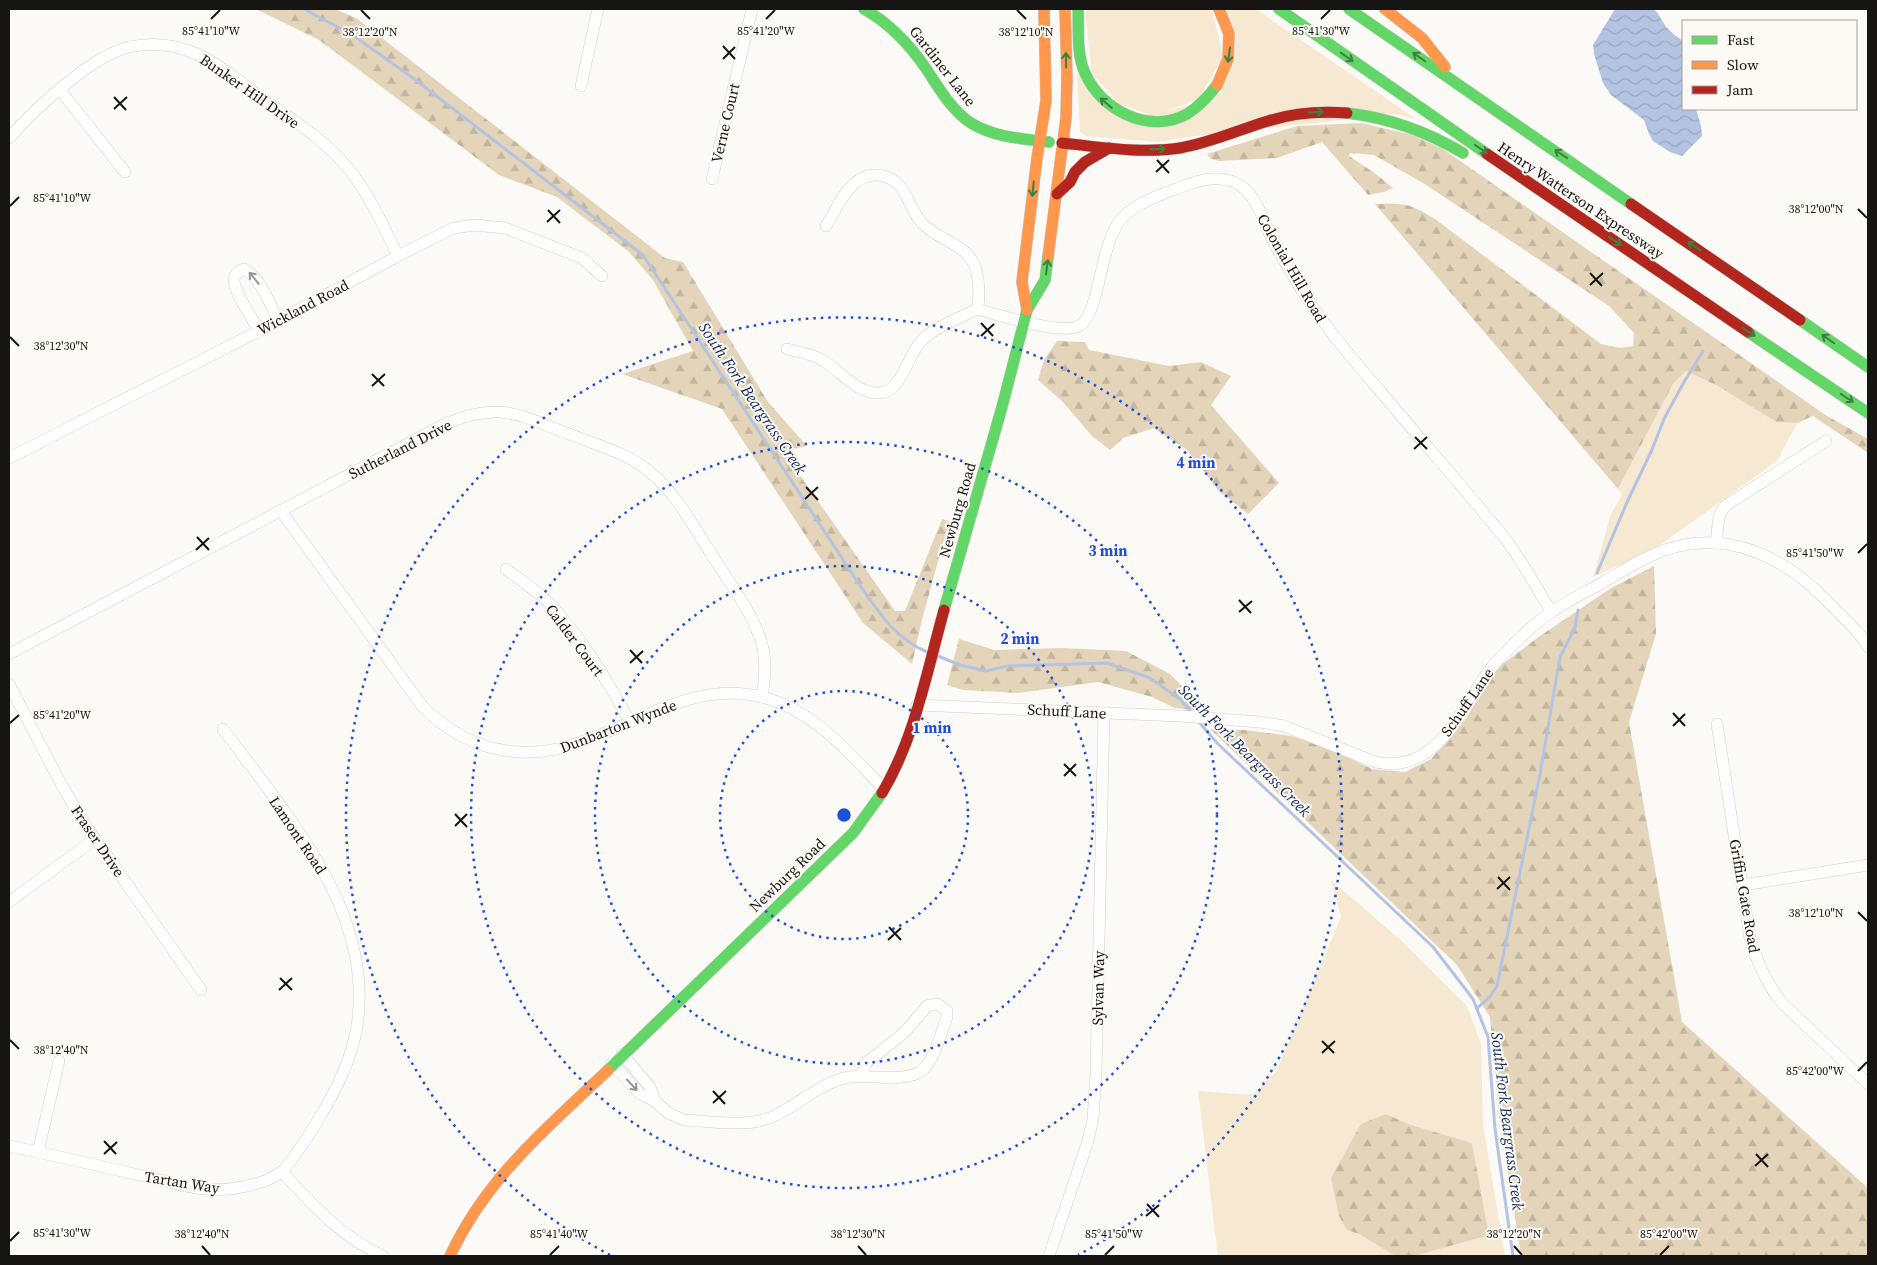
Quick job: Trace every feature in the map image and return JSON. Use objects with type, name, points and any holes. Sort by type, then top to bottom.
[{"type":"main road","name":"Gardiner Lane","points":[[864,9],[894,28],[951,104],[970,123],[996,134],[1039,141],[1110,148],[1142,150],[1181,148],[1271,120],[1308,113],[1367,114],[1402,123],[1437,137],[1474,160]]},
{"type":"main road","name":"Newburg Road","points":[[1026,316],[1022,282],[1039,141],[1046,101],[1044,9]]},
{"type":"main road","name":"Newburg Road","points":[[450,1256],[465,1226],[495,1181],[513,1161],[622,1054],[854,833],[884,789],[900,758],[936,642],[1026,316],[1045,280],[1066,118],[1065,9]]},
{"type":"main road","points":[[1078,9],[1080,55],[1086,75],[1098,96],[1116,111],[1141,120],[1154,122],[1180,117],[1191,112],[1202,105],[1220,84],[1226,72],[1231,49],[1225,18],[1219,9]]},
{"type":"main road","name":"Henry Watterson Expressway","points":[[1278,9],[1572,213],[1868,413]]},
{"type":"main road","name":"Henry Watterson Expressway","points":[[1348,9],[1868,367]]},
{"type":"main road","points":[[1385,9],[1422,38],[1459,85]]},
{"type":"main road","points":[[1057,194],[1070,182],[1075,172],[1085,162],[1110,148]]},
{"type":"main road","points":[[1543,208],[1572,213]]},
{"type":"street","points":[[581,86],[598,9]]},
{"type":"street","name":"Verne Court","points":[[712,179],[752,9]]},
{"type":"street","name":"Bunker Hill Drive","points":[[9,138],[29,116],[102,58],[139,45],[164,45],[188,50],[218,66],[303,127],[336,155],[357,180],[398,256]]},
{"type":"street","points":[[60,90],[125,172]]},
{"type":"street","points":[[787,348],[822,359],[858,388],[874,393],[884,392],[898,383],[903,376],[911,354],[924,338],[977,310],[980,299],[977,270],[970,256],[922,224],[903,190],[891,179],[883,175],[875,175],[858,180],[851,185],[826,226]]},
{"type":"street","name":"Colonial Hill Road","points":[[977,310],[1026,316],[1065,329],[1080,325],[1088,318],[1091,311],[1108,244],[1112,233],[1122,218],[1146,202],[1199,180],[1214,178],[1233,182],[1249,193],[1279,252],[1328,330],[1507,541],[1552,612]]},
{"type":"street","name":"Wickland Road","points":[[9,458],[259,331],[454,228],[474,224],[505,228],[582,258],[602,276]]},
{"type":"street","points":[[259,331],[234,281],[235,275],[240,271],[244,269],[251,272],[278,320]]},
{"type":"street","name":"Sutherland Drive","points":[[9,654],[445,424],[468,415],[501,412],[514,414],[628,457],[652,473],[676,501],[752,619],[762,642],[764,652],[765,674],[762,697]]},
{"type":"street","points":[[1716,543],[1718,516],[1725,506],[1826,441]]},
{"type":"street","name":"Dunbarton Wynde","points":[[281,511],[412,693],[433,716],[456,733],[477,743],[499,750],[542,752],[573,746],[678,702],[699,696],[724,694],[762,697],[794,709],[812,720],[831,735],[884,789]]},
{"type":"street","name":"Schuff Lane","points":[[918,705],[1180,716],[1284,726],[1375,762],[1394,764],[1413,760],[1430,751],[1458,718],[1489,669],[1518,640],[1552,612],[1631,566],[1664,550],[1697,543],[1716,543],[1760,552],[1791,569],[1816,588],[1868,647]]},
{"type":"street","name":"Calder Court","points":[[506,569],[546,601],[565,621],[630,722]]},
{"type":"street","name":"Fraser Drive","points":[[9,684],[60,782],[95,839],[201,990]]},
{"type":"street","name":"Sylvan Way","points":[[1049,1256],[1087,1144],[1093,1119],[1096,1074],[1104,713]]},
{"type":"street","name":"Griffin Gate Road","points":[[1717,724],[1750,938],[1756,958],[1772,991],[1793,1015],[1868,1084]]},
{"type":"street","name":"Lamont Road","points":[[223,728],[317,858],[343,913],[351,938],[357,969],[358,1018],[354,1041],[345,1068],[320,1116],[282,1172]]},
{"type":"street","points":[[9,902],[95,839]]},
{"type":"street","points":[[1742,885],[1868,865]]},
{"type":"street","points":[[612,1064],[640,1094],[655,1101],[668,1113],[684,1120],[757,1121],[772,1117],[816,1089],[834,1081],[862,1076],[902,1077],[915,1075],[929,1063],[947,1017],[947,1011],[944,1007],[937,1004],[927,1006],[905,1032],[867,1062],[862,1076]]},
{"type":"street","points":[[622,1054],[650,1086],[655,1101]]},
{"type":"street","points":[[38,1152],[59,1061]]},
{"type":"street","name":"Tartan Way","points":[[9,1146],[163,1180],[213,1189],[251,1185],[282,1172]]},
{"type":"street","points":[[282,1172],[340,1230],[354,1241],[383,1256]]},
{"type":"shaded area","points":[[1085,9],[1212,9],[1223,57],[1198,100],[1152,115],[1119,104],[1092,73]]},
{"type":"shaded area","points":[[1227,9],[1256,9],[1416,119],[1395,114],[1194,136],[1159,142],[1086,136],[1080,132],[1077,72],[1119,119],[1215,101]]},
{"type":"shaded area","points":[[1686,371],[1718,386],[1776,422],[1797,423],[1777,461],[1653,550],[1593,577],[1611,514],[1622,495],[1618,489],[1673,384]]},
{"type":"shaded area","points":[[1331,880],[1404,943],[1467,1006],[1481,1044],[1483,1124],[1505,1256],[1414,1256],[1489,1234],[1472,1143],[1408,1124],[1386,1114],[1347,1230],[1359,1234],[1395,1256],[1218,1256],[1198,1091],[1252,1095],[1276,1072],[1341,917]]},
{"type":"green space","points":[[256,9],[335,9],[356,18],[665,258],[683,262],[768,402],[807,446],[793,449],[792,464],[895,611],[905,611],[942,519],[949,521],[912,664],[863,623],[722,409],[622,374],[693,351],[653,280],[629,252],[557,197],[499,175],[319,40]]},
{"type":"green space","points":[[1361,123],[1412,135],[1443,149],[1827,416],[1868,439],[1868,453],[1813,416],[1797,423],[1776,422],[1718,386],[1686,371],[1673,384],[1618,489],[1375,204],[1407,205],[1426,214],[1601,344],[1620,348],[1633,346],[1634,333],[1609,306],[1423,183],[1374,155],[1350,153],[1349,156],[1393,188],[1368,195],[1322,142],[1277,158],[1219,161],[1211,159],[1207,154],[1297,126]]},
{"type":"green space","points":[[1057,341],[1085,342],[1089,350],[1169,366],[1201,362],[1231,376],[1211,405],[1279,483],[1248,514],[1220,492],[1187,450],[1154,428],[1123,438],[1110,450],[1092,436],[1062,401],[1038,380],[1044,360]]},
{"type":"green space","points":[[1654,566],[1656,634],[1629,722],[1682,1022],[1868,1188],[1868,1256],[1521,1256],[1499,1115],[1490,1017],[1457,965],[1210,729],[1245,730],[1291,736],[1328,748],[1372,769],[1405,772],[1431,759],[1466,719],[1493,671],[1540,636],[1611,588]]},
{"type":"green space","points":[[959,639],[994,650],[1063,648],[1126,651],[1170,674],[1208,712],[1175,708],[1152,697],[1098,682],[1018,693],[963,690],[947,685]]},
{"type":"green space","points":[[1386,1114],[1408,1124],[1472,1143],[1489,1235],[1414,1256],[1395,1256],[1359,1234],[1347,1230],[1339,1216],[1331,1178],[1361,1124]]},
{"type":"water","points":[[1615,9],[1654,9],[1670,31],[1682,40],[1682,110],[1696,110],[1702,136],[1682,156],[1670,152],[1653,141],[1644,120],[1611,95],[1603,83],[1593,45]]},
{"type":"waterway","name":"South Fork Beargrass Creek","points":[[304,9],[351,34],[413,78],[643,255],[872,602],[896,631],[915,646],[927,652]]},
{"type":"waterway","points":[[1597,573],[1664,419],[1703,351]]},
{"type":"waterway","points":[[1477,1008],[1489,998],[1497,986],[1540,774],[1560,657],[1575,628],[1578,610]]},
{"type":"waterway","name":"South Fork Beargrass Creek","points":[[938,656],[960,665],[986,671],[1007,666],[1107,663],[1150,678],[1181,700],[1192,714]]},
{"type":"waterway","name":"South Fork Beargrass Creek","points":[[1198,721],[1217,743],[1433,947],[1473,999],[1488,1037],[1495,1129],[1513,1256]]},
{"type":"traffic: fast","points":[[864,9],[883,21],[907,44],[921,61],[941,92],[964,118],[980,128],[998,134],[1049,142]]},
{"type":"traffic: fast","points":[[1078,9],[1079,49],[1082,65],[1092,86],[1114,108],[1142,120],[1157,122],[1172,120],[1196,108],[1217,85]]},
{"type":"traffic: fast","points":[[1279,9],[1487,154]]},
{"type":"traffic: fast","points":[[1349,9],[1631,204]]},
{"type":"traffic: fast","points":[[1347,113],[1393,122],[1435,138],[1463,153]]},
{"type":"traffic: fast","points":[[944,610],[1002,407],[1027,310],[1045,280],[1048,257]]},
{"type":"traffic: fast","points":[[1800,320],[1868,367]]},
{"type":"traffic: fast","points":[[1748,332],[1868,413]]},
{"type":"traffic: fast","points":[[608,1070],[853,833],[882,793]]},
{"type":"traffic: slow","points":[[1027,310],[1022,282],[1046,101],[1044,9]]},
{"type":"traffic: slow","points":[[1048,257],[1066,118],[1065,9]]},
{"type":"traffic: slow","points":[[1217,85],[1228,59],[1229,34],[1219,9]]},
{"type":"traffic: slow","points":[[1385,9],[1422,38],[1445,67]]},
{"type":"traffic: slow","points":[[450,1256],[465,1228],[500,1178],[541,1134],[608,1070]]},
{"type":"traffic: jam","points":[[1062,143],[1121,149],[1165,150],[1202,143],[1287,116],[1327,112],[1347,113]]},
{"type":"traffic: jam","points":[[1057,194],[1070,182],[1075,172],[1085,162],[1109,148]]},
{"type":"traffic: jam","points":[[1487,154],[1748,332]]},
{"type":"traffic: jam","points":[[1631,204],[1800,320]]},
{"type":"traffic: jam","points":[[882,793],[912,727],[944,610]]}]
